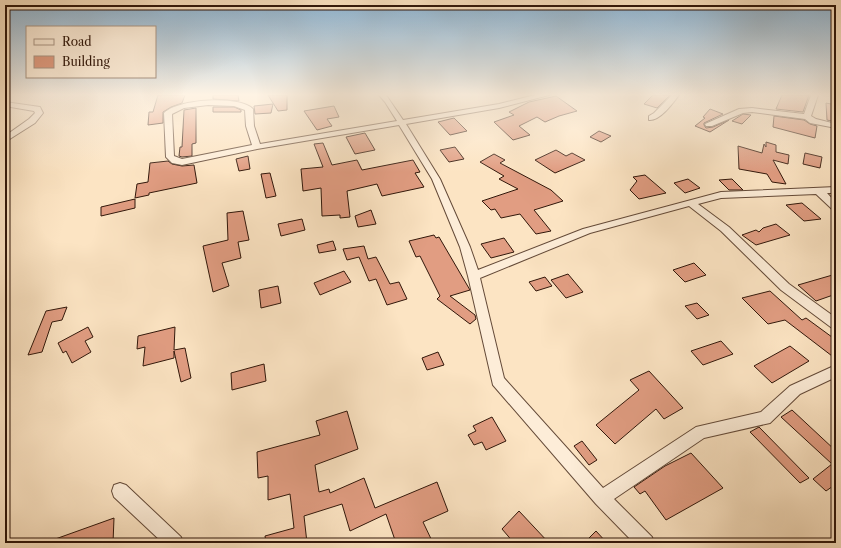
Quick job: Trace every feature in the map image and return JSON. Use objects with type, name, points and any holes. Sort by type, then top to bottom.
[{"type":"street","points":[[5,140],[32,121]]},
{"type":"street","points":[[168,121],[170,157],[175,162],[182,162],[257,146],[409,121]]},
{"type":"street","points":[[250,121],[257,146]]},
{"type":"street","points":[[709,124],[718,121]]},
{"type":"street","points":[[812,121],[836,126]]},
{"type":"street","points":[[400,122],[436,179],[465,247],[474,276],[498,381],[602,498],[646,543]]},
{"type":"street","points":[[474,276],[587,231],[721,195],[836,190]]},
{"type":"street","points":[[819,191],[836,208]]},
{"type":"street","points":[[691,203],[725,229],[785,287],[836,325]]},
{"type":"street","points":[[602,498],[701,432],[765,418],[795,390],[836,371]]},
{"type":"street","points":[[120,491],[175,543]]},
{"type":"building","points":[[148,121],[163,121],[163,123],[148,125]]},
{"type":"building","points":[[183,121],[196,121],[196,143],[192,144],[192,156],[179,156],[180,147],[182,147]]},
{"type":"building","points":[[311,121],[328,121],[332,126],[317,130]]},
{"type":"building","points":[[457,121],[467,131],[450,135],[438,122]]},
{"type":"building","points":[[498,121],[530,121],[519,126],[530,135],[513,140],[494,122]]},
{"type":"building","points":[[702,121],[709,121],[704,123],[706,128],[713,127],[728,121],[710,132],[695,126]]},
{"type":"building","points":[[733,121],[745,121],[742,124]]},
{"type":"building","points":[[774,121],[805,121],[817,126],[815,138],[773,127]]},
{"type":"building","points":[[599,131],[611,136],[601,142],[590,137]]},
{"type":"building","points":[[365,133],[375,150],[355,154],[346,137]]},
{"type":"building","points":[[766,142],[776,145],[776,152],[789,155],[788,164],[773,160],[786,184],[772,182],[767,174],[739,169],[738,146],[762,153],[764,144],[766,147]]},
{"type":"building","points":[[323,143],[332,165],[357,160],[362,170],[413,160],[420,172],[415,173],[424,187],[382,196],[377,184],[347,191],[350,217],[340,218],[340,215],[322,216],[321,188],[303,191],[301,169],[323,167],[314,144]]},
{"type":"building","points":[[455,147],[464,159],[449,162],[440,150]]},
{"type":"building","points":[[556,150],[566,156],[572,153],[585,160],[555,173],[535,160]]},
{"type":"building","points":[[805,153],[822,157],[820,168],[803,164]]},
{"type":"building","points":[[494,154],[505,160],[500,163],[551,190],[563,201],[534,210],[551,231],[536,234],[520,214],[501,218],[495,209],[491,210],[482,201],[518,189],[499,179],[504,176],[480,162]]},
{"type":"building","points":[[248,156],[250,169],[239,171],[236,159]]},
{"type":"building","points":[[168,161],[172,164],[182,166],[194,165],[197,183],[149,193],[149,195],[135,198],[137,184],[148,182],[150,163]]},
{"type":"building","points":[[270,173],[276,196],[266,198],[261,174]]},
{"type":"building","points":[[645,175],[666,193],[639,199],[630,190],[637,181],[633,177]]},
{"type":"building","points":[[688,179],[700,188],[685,193],[674,183]]},
{"type":"building","points":[[732,179],[743,190],[729,190],[719,180]]},
{"type":"building","points":[[135,199],[135,208],[101,216],[101,207]]},
{"type":"building","points":[[802,203],[821,219],[804,221],[786,205]]},
{"type":"building","points":[[371,210],[376,224],[358,227],[355,216]]},
{"type":"building","points":[[243,211],[249,240],[238,242],[241,258],[222,263],[229,286],[213,292],[203,246],[228,240],[227,213]]},
{"type":"building","points":[[302,219],[305,230],[281,236],[278,224]]},
{"type":"building","points":[[776,224],[790,235],[756,245],[742,235],[756,230],[759,232],[763,228]]},
{"type":"building","points":[[434,235],[436,238],[439,237],[470,290],[450,296],[475,315],[476,319],[470,324],[437,299],[440,296],[420,256],[416,257],[409,241]]},
{"type":"building","points":[[504,238],[514,252],[491,258],[481,244]]},
{"type":"building","points":[[333,241],[336,250],[319,253],[317,245]]},
{"type":"building","points":[[364,246],[368,259],[376,257],[390,284],[399,282],[407,299],[387,305],[376,279],[369,281],[359,257],[347,260],[343,249]]},
{"type":"building","points":[[694,263],[706,275],[685,282],[673,270]]},
{"type":"building","points":[[344,271],[351,282],[320,295],[314,283]]},
{"type":"building","points":[[568,274],[583,292],[566,298],[551,280]]},
{"type":"building","points":[[836,274],[836,294],[816,301],[798,285]]},
{"type":"building","points":[[545,277],[552,286],[536,291],[529,282]]},
{"type":"building","points":[[278,286],[281,303],[261,308],[259,290]]},
{"type":"building","points":[[770,291],[802,320],[806,318],[836,340],[836,359],[785,320],[768,324],[742,298]]},
{"type":"building","points":[[697,303],[709,315],[697,319],[685,306]]},
{"type":"building","points":[[67,307],[62,320],[52,322],[42,352],[28,355],[46,311]]},
{"type":"building","points":[[88,327],[93,337],[85,341],[91,352],[72,363],[66,351],[63,353],[58,343]]},
{"type":"building","points":[[175,327],[174,350],[185,348],[191,378],[181,382],[174,351],[174,358],[143,366],[145,347],[137,349],[138,336]]},
{"type":"building","points":[[721,341],[733,354],[703,365],[691,351]]},
{"type":"building","points":[[790,346],[809,361],[772,383],[754,366]]},
{"type":"building","points":[[438,352],[444,365],[427,370],[422,358]]},
{"type":"building","points":[[264,364],[266,381],[232,390],[231,373]]},
{"type":"building","points":[[649,371],[683,408],[664,419],[656,409],[615,444],[596,425],[639,390],[630,380]]},
{"type":"building","points":[[792,410],[836,451],[836,484],[826,491],[813,479],[832,464],[781,417]]},
{"type":"building","points":[[347,411],[358,449],[315,465],[319,492],[329,489],[330,493],[364,478],[375,508],[437,482],[448,511],[423,522],[433,543],[396,543],[386,514],[350,531],[342,504],[304,516],[307,543],[266,543],[265,536],[294,528],[290,494],[268,500],[268,476],[258,478],[257,452],[320,435],[316,421]]},
{"type":"building","points":[[492,417],[506,441],[486,450],[482,442],[474,445],[468,435],[476,431],[473,426]]},
{"type":"building","points":[[759,427],[809,478],[800,483],[750,432]]},
{"type":"building","points":[[582,441],[597,460],[589,465],[574,446]]},
{"type":"building","points":[[691,453],[723,488],[666,520],[645,491],[640,494],[634,487],[665,466]]},
{"type":"building","points":[[519,511],[549,543],[514,543],[502,529]]},
{"type":"building","points":[[114,518],[113,543],[47,543],[47,542]]},
{"type":"building","points":[[596,531],[607,543],[584,543]]}]
